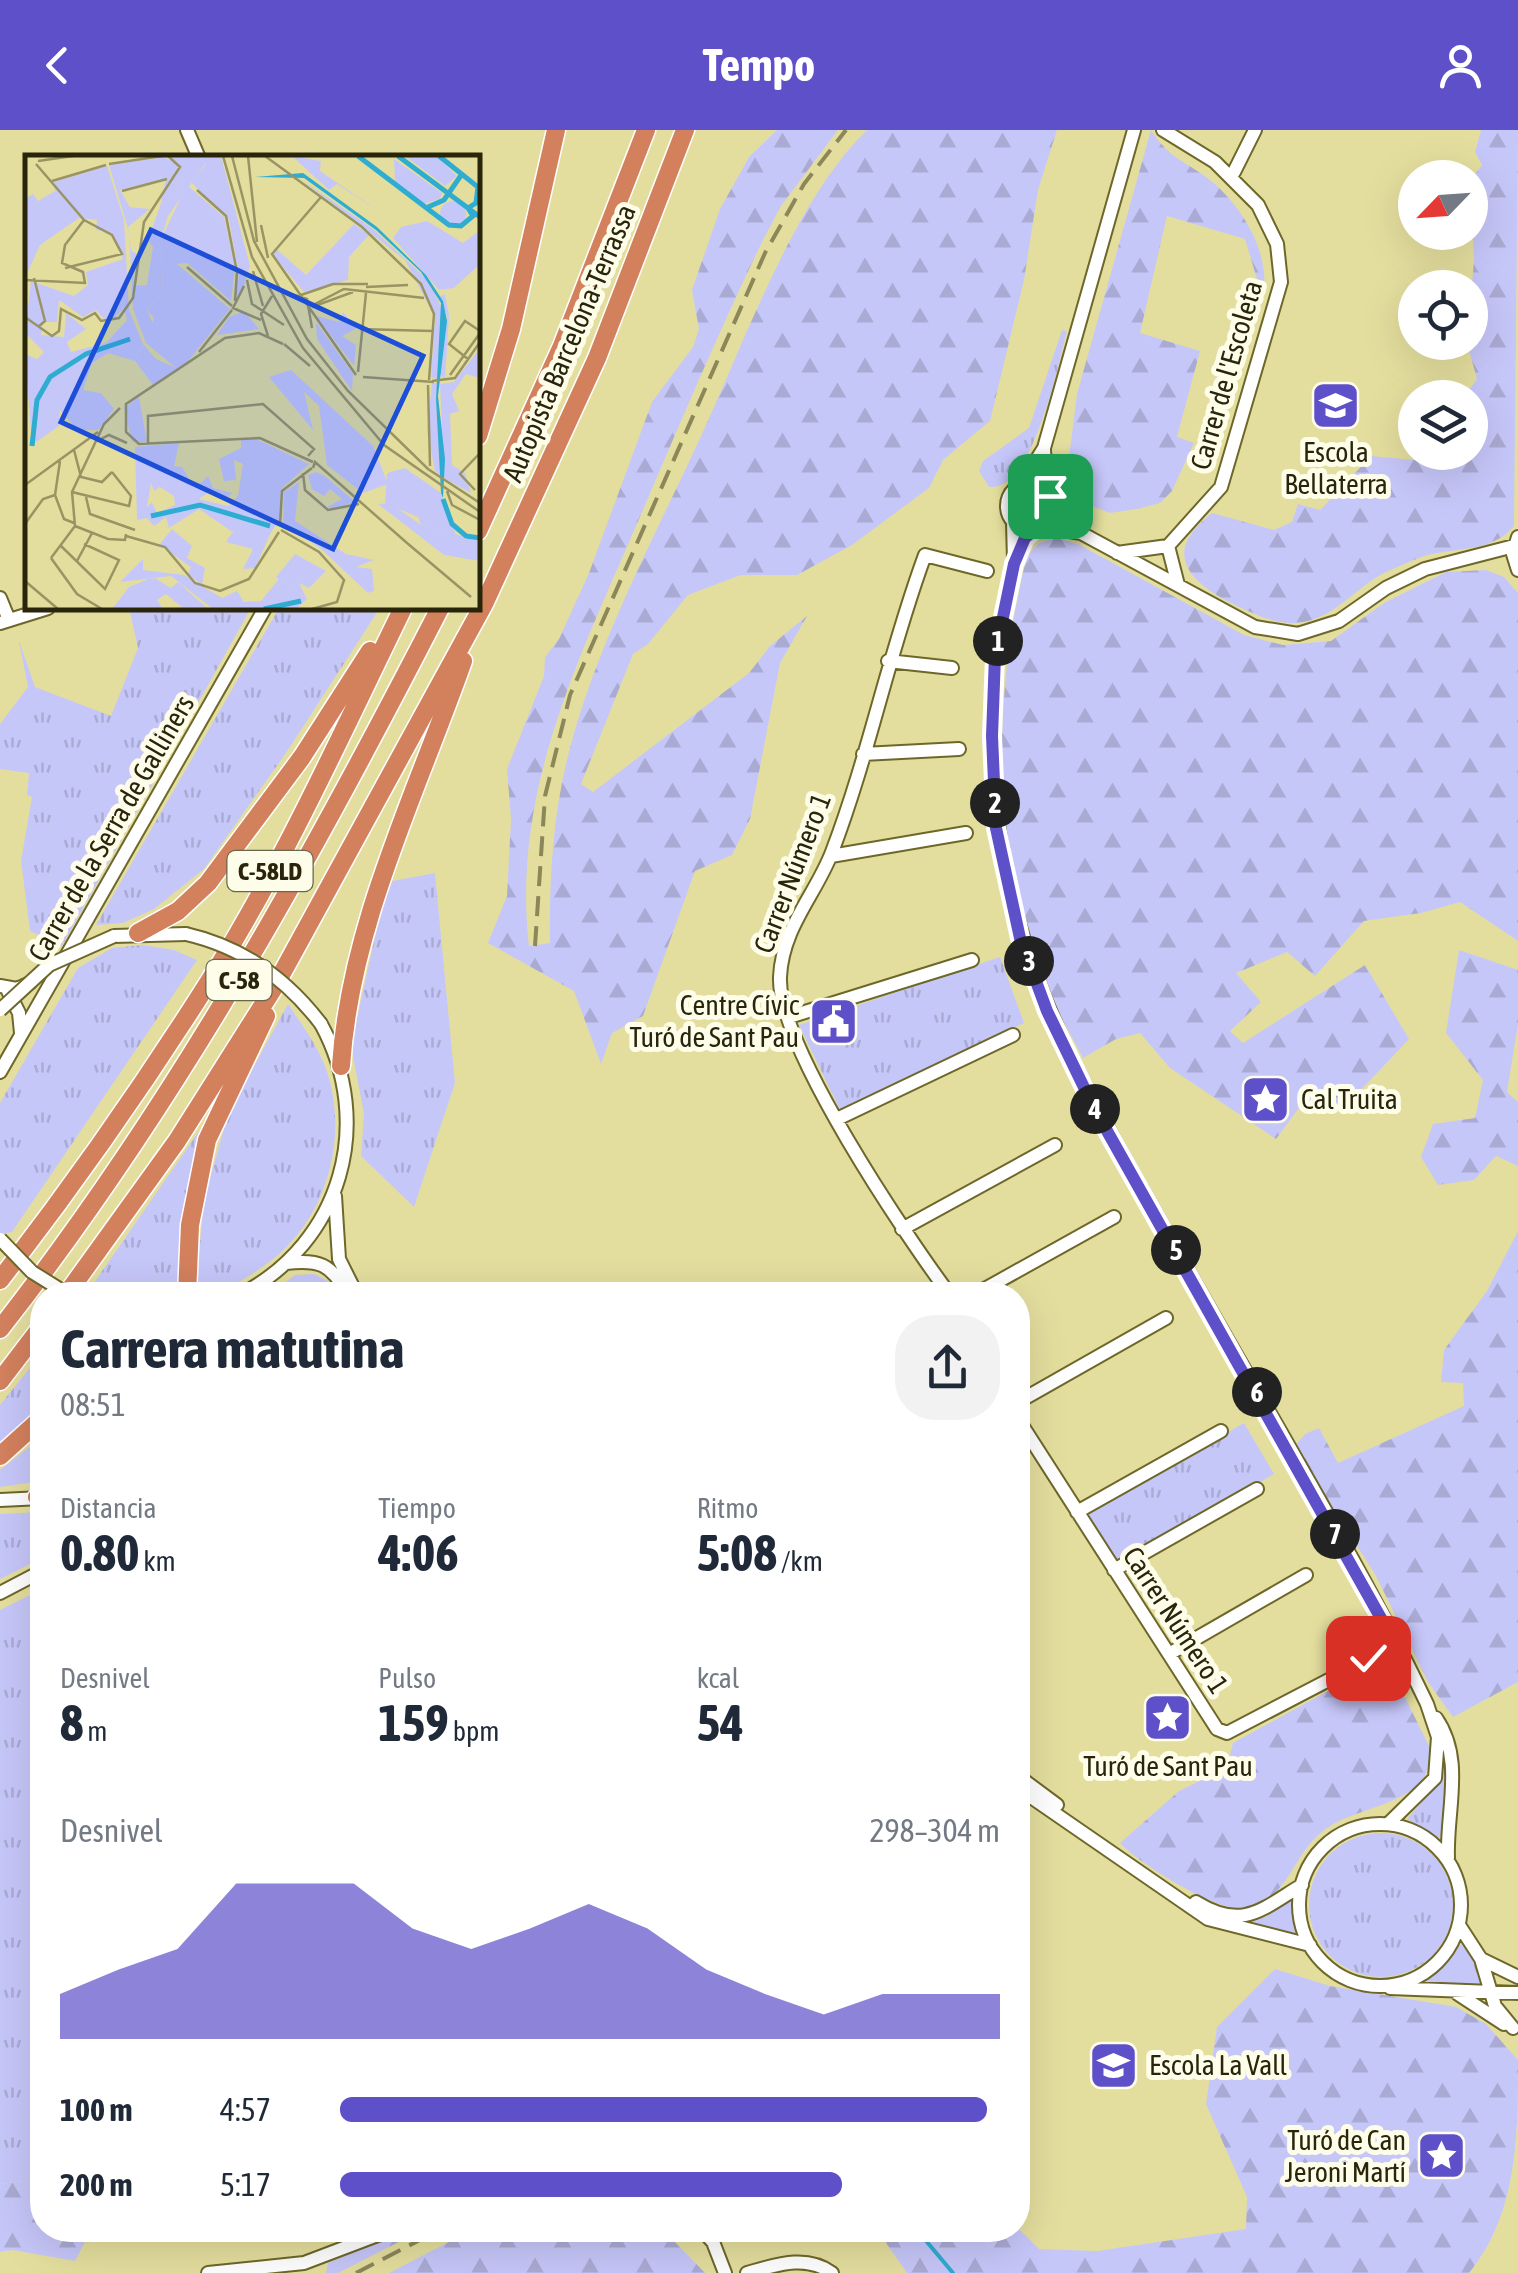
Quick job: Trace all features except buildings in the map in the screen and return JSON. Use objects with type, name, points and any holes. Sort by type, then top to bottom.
[{"type":"highway","points":[[480,430],[511,329],[556,130]]},
{"type":"highway","name":"Autopista Barcelona-Terrassa","points":[[480,527],[562,346],[646,130]]},
{"type":"highway","name":"Autopista Barcelona-Terrassa","points":[[77,1282],[177,1141],[275,986],[484,604],[596,358],[685,130]]},
{"type":"highway","points":[[340,1066],[345,1020],[376,899],[484,604]]},
{"type":"highway","points":[[138,932],[178,911],[208,883],[324,724],[399,610]]},
{"type":"highway","name":"C-58LD","points":[[0,1280],[116,1124],[210,980],[335,747],[399,610]]},
{"type":"highway","name":"C-58","points":[[36,1282],[99,1198],[203,1039],[284,905],[439,610]]},
{"type":"highway","points":[[188,1282],[190,1224],[207,1140],[264,1026],[275,986]]},
{"type":"highway","name":"C-58","points":[[0,1329],[30,1289]]},
{"type":"highway","points":[[0,1381],[30,1342]]},
{"type":"highway","points":[[0,1456],[30,1429]]},
{"type":"street","points":[[187,130],[198,155]]},
{"type":"street","points":[[1134,130],[1044,448],[1007,503],[1013,522],[1014,564],[995,656],[992,736],[996,828],[1020,938],[1047,1011],[1093,1106],[1452,1749],[1448,1861],[1461,1896],[1459,1926],[1446,1953],[1429,1971],[1383,1987]]},
{"type":"street","name":"Carrer de l'Escoleta","points":[[1163,130],[1216,162],[1258,204],[1277,244],[1280,282],[1225,477],[1203,510],[1168,546]]},
{"type":"street","points":[[1234,172],[1255,130]]},
{"type":"street","points":[[1014,564],[1051,514],[1044,448]]},
{"type":"street","points":[[1020,486],[1035,484],[1081,533],[1255,627],[1298,634],[1340,621],[1386,588],[1425,568],[1447,560],[1492,555],[1516,542],[1518,570]]},
{"type":"street","points":[[1013,522],[1081,533]]},
{"type":"street","points":[[1117,554],[1168,546],[1178,585]]},
{"type":"street","name":"Carrer Número 1","points":[[940,1282],[902,1230],[804,1057],[789,1017],[780,974],[793,924],[831,856],[888,661],[925,555],[987,571]]},
{"type":"street","points":[[1492,555],[1518,570]]},
{"type":"street","points":[[0,598],[4,622],[42,610]]},
{"type":"street","name":"Carrer de la Serra de Galliners","points":[[2,1066],[264,610]]},
{"type":"street","points":[[888,661],[952,668]]},
{"type":"street","points":[[863,754],[959,750]]},
{"type":"street","points":[[831,856],[966,833]]},
{"type":"street","points":[[0,1010],[6,990],[68,953],[114,936],[138,932],[186,934],[250,958],[276,976],[321,1024],[340,1066],[349,1130],[335,1194],[334,1262],[342,1282]]},
{"type":"street","points":[[789,1017],[972,960]]},
{"type":"street","points":[[6,990],[59,970]]},
{"type":"street","points":[[6,990],[19,1013],[22,1035]]},
{"type":"street","points":[[838,1119],[1013,1035]]},
{"type":"street","points":[[902,1230],[1055,1145]]},
{"type":"street","points":[[264,1282],[286,1264],[315,1230],[335,1194]]},
{"type":"street","points":[[997,1282],[1114,1217]]},
{"type":"street","points":[[0,1238],[32,1272],[48,1282]]},
{"type":"street","points":[[286,1264],[308,1260],[334,1262]]},
{"type":"street","points":[[334,1262],[348,1282]]},
{"type":"street","points":[[1030,1395],[1166,1318]]},
{"type":"street","points":[[1078,1512],[1220,1431]]},
{"type":"street","name":"Carrer Número 1","points":[[1030,1438],[1217,1729],[1227,1733],[1396,1645]]},
{"type":"street","points":[[1114,1570],[1257,1488]]},
{"type":"street","points":[[0,1500],[30,1498]]},
{"type":"street","points":[[1168,1654],[1306,1576]]},
{"type":"street","points":[[0,1594],[30,1578]]},
{"type":"street","points":[[1388,1824],[1426,1788],[1439,1764],[1438,1737],[1427,1704]]},
{"type":"street","points":[[1030,1785],[1114,1851]]},
{"type":"street","points":[[1030,1796],[1208,1919],[1239,1930],[1310,1945]]},
{"type":"street","points":[[1448,1861],[1424,1837],[1388,1824],[1356,1828],[1332,1840],[1313,1860],[1302,1885],[1300,1916],[1310,1945],[1341,1976],[1383,1987],[1516,1993]]},
{"type":"street","points":[[1162,1884],[1222,1914],[1256,1915],[1302,1885]]},
{"type":"street","points":[[1459,1926],[1481,1959],[1490,1994],[1512,2026]]},
{"type":"street","points":[[1481,1959],[1518,1977]]},
{"type":"street","points":[[1456,1993],[1512,2026]]},
{"type":"street","points":[[1512,2026],[1506,2006],[1516,1993]]},
{"type":"street","points":[[208,2273],[304,2262],[358,2242]]},
{"type":"street","points":[[714,2242],[726,2273]]},
{"type":"street","points":[[747,2273],[792,2261],[823,2266],[832,2273]]},
{"type":"green space","points":[[777,130],[838,130],[781,206],[762,242],[574,674],[540,779],[530,833],[526,889],[529,946],[550,943],[551,869],[560,796],[570,748],[596,667],[773,274],[817,194],[867,130],[1057,130],[1038,190],[1024,280],[990,421],[943,460],[929,488],[852,545],[797,575],[741,575],[688,595],[648,644],[633,654],[581,784],[593,792],[749,673],[770,646],[807,616],[780,663],[750,819],[732,855],[695,871],[643,1016],[612,1033],[601,1064],[574,991],[488,943],[507,896],[511,819],[507,769],[544,676],[545,657],[559,639],[589,573],[652,402],[693,347],[699,329],[692,290],[720,209],[749,157]]},
{"type":"green space","points":[[1151,130],[1166,149],[1208,178],[1238,210],[1260,252],[1265,283],[1263,299],[1245,239],[1167,216],[1140,333],[1200,351],[1177,437],[1194,443],[1172,491],[1160,503],[1110,513],[1094,507],[1076,486],[1068,465],[1077,394]]},
{"type":"green space","points":[[1481,130],[1518,130],[1514,526],[1493,542],[1429,555],[1391,570],[1334,609],[1306,621],[1272,620],[1220,597],[1194,577],[1184,554],[1196,528],[1212,513],[1274,530],[1292,522],[1298,504],[1320,510],[1371,456],[1398,458],[1398,470],[1488,470],[1488,380],[1476,380],[1472,360],[1488,360],[1488,270],[1473,270],[1473,250],[1488,250],[1488,160],[1479,160],[1475,152]]},
{"type":"green space","points":[[1062,330],[1067,331],[1057,370],[1031,448],[1005,483],[989,487],[979,471],[983,461],[1029,428]]},
{"type":"green space","points":[[1030,491],[1041,495],[1045,506],[1041,517],[1030,521],[1019,517],[1015,506],[1019,495]]},
{"type":"green space","points":[[1057,538],[1080,545],[1244,635],[1283,645],[1331,641],[1384,603],[1446,572],[1486,570],[1504,577],[1518,593],[1518,941],[1460,902],[1421,913],[1364,921],[1315,976],[1287,952],[1236,973],[1261,1002],[1230,1031],[1243,1043],[1365,965],[1409,1039],[1343,1109],[1304,1101],[1276,1139],[1170,1068],[1140,1033],[1116,1039],[1083,1058],[1036,962],[1010,863],[1004,812],[1003,707],[1016,605],[1027,556],[1039,543]]},
{"type":"green space","points":[[129,610],[250,610],[62,946],[30,931],[21,861],[32,797],[27,795],[29,773],[0,769],[0,724],[28,687],[19,641],[35,687],[111,716],[138,648]]},
{"type":"green space","points":[[278,610],[379,610],[288,750],[204,869],[154,909],[123,923],[96,925]]},
{"type":"green space","points":[[435,873],[455,1083],[414,1207],[361,1156],[364,1114],[351,1046],[387,882]]},
{"type":"green space","points":[[143,945],[174,950],[197,960],[12,1232],[0,1234],[0,1103],[78,968],[112,948]]},
{"type":"green space","points":[[1459,950],[1518,970],[1518,1024],[1507,1092],[1518,1102],[1518,1166],[1496,1156],[1474,1180],[1438,1185],[1421,1157],[1433,1124],[1475,1118],[1483,1080],[1446,1033]]},
{"type":"green space","points":[[1000,957],[1024,1023],[840,1110],[799,1025]]},
{"type":"green space","points":[[288,1004],[317,1049],[329,1078],[335,1130],[326,1182],[302,1228],[257,1271],[239,1282],[196,1282],[204,1200],[228,1114]]},
{"type":"green space","points":[[204,1124],[180,1230],[178,1282],[95,1282]]},
{"type":"green space","points":[[1518,1231],[1518,1682],[1453,1717],[1428,1682],[1375,1574],[1294,1447],[1305,1434],[1319,1428],[1338,1463],[1464,1406],[1463,1383],[1441,1382],[1444,1350],[1487,1291]]},
{"type":"green space","points":[[314,1274],[330,1282],[286,1282],[295,1275]]},
{"type":"green space","points":[[30,1368],[30,1415],[0,1445],[0,1405]]},
{"type":"green space","points":[[1244,1423],[1274,1474],[1117,1563],[1085,1514]]},
{"type":"green space","points":[[30,1446],[30,1483],[0,1487],[0,1470]]},
{"type":"green space","points":[[30,1513],[30,1564],[0,1579],[0,1514]]},
{"type":"green space","points":[[30,1595],[30,2180],[0,2184],[0,1610]]},
{"type":"green space","points":[[1386,1659],[1432,1752],[1428,1770],[1407,1793],[1327,1828],[1270,1897],[1241,1908],[1214,1902],[1159,1873],[1120,1843],[1179,1791],[1227,1767],[1233,1743]]},
{"type":"green space","points":[[1446,1756],[1439,1838],[1407,1819],[1438,1784]]},
{"type":"green space","points":[[1381,1833],[1409,1838],[1432,1854],[1448,1877],[1453,1905],[1448,1933],[1432,1956],[1409,1972],[1381,1977],[1353,1972],[1330,1956],[1314,1933],[1309,1905],[1314,1877],[1330,1854],[1353,1838]]},
{"type":"green space","points":[[1292,1898],[1295,1935],[1234,1922],[1266,1917]]},
{"type":"green space","points":[[1461,1944],[1480,1965],[1484,1986],[1413,1987],[1441,1968]]},
{"type":"green space","points":[[1275,1969],[1330,1986],[1456,2007],[1486,2024],[1518,2060],[1517,2116],[1506,2199],[1485,2250],[1469,2273],[907,2273],[885,2242],[1030,2240],[1039,2249],[1097,2251],[1246,2229],[1247,2197],[1206,2104],[1217,2027]]},
{"type":"green space","points":[[30,2180],[30,2242],[85,2242],[75,2261],[13,2250],[0,2252],[0,2184]]},
{"type":"green space","points":[[377,2242],[399,2242],[338,2273],[326,2273],[328,2263]]},
{"type":"green space","points":[[449,2242],[675,2242],[705,2273],[389,2273]]},
{"type":"waterway","points":[[927,2242],[953,2273]]},
{"type":"railway","points":[[535,946],[545,796],[570,695],[765,253],[804,184],[846,130]]},
{"type":"railway","points":[[356,2273],[416,2242]]},
{"type":"place","name":"Escola Bellaterra","points":[[1336,405]]},
{"type":"place","name":"Centre Cívic Turó de Sant Pau","points":[[834,1021]]},
{"type":"place","name":"Cal Truita","points":[[1266,1099]]},
{"type":"place","name":"Turó de Sant Pau","points":[[1168,1718]]},
{"type":"place","name":"Escola La Vall","points":[[1114,2065]]},
{"type":"place","name":"Turó de Can Jeroni Martí","points":[[1441,2156]]},
{"type":"route","points":[[1050,496],[1049,518],[1025,538],[1014,564],[995,656],[992,736],[996,828],[1020,938],[1047,1011],[1093,1106],[1263,1402],[1396,1645],[1368,1658]]}]
